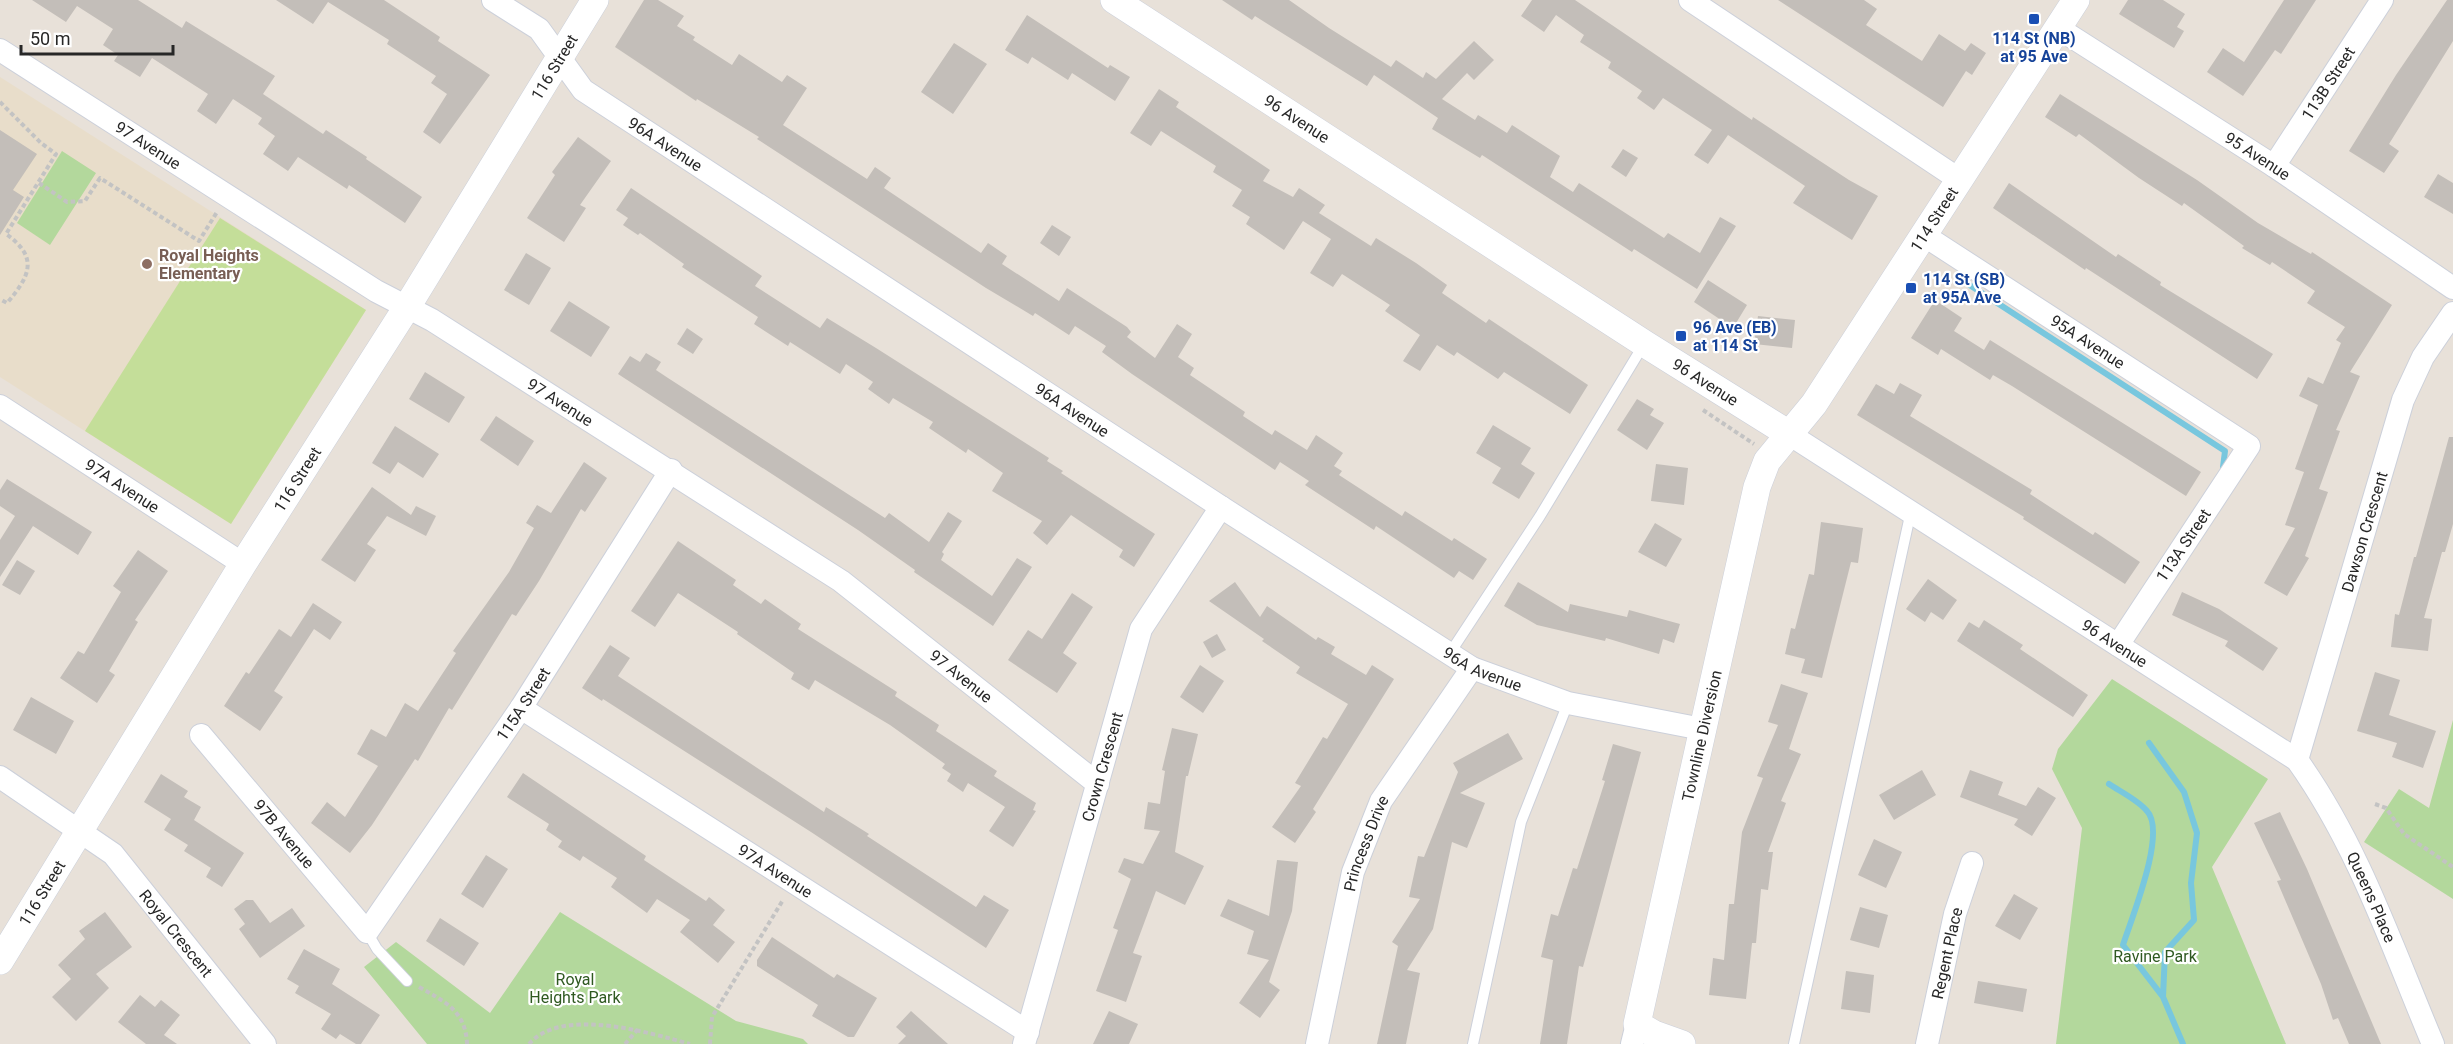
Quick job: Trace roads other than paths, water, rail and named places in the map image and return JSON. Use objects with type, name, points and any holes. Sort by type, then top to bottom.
[{"type":"street","name":"96A Avenue","points":[[493,0],[539,29],[583,90],[1221,507],[1472,668],[1568,703],[1702,729]]},
{"type":"street","name":"116 Street","points":[[0,961],[243,564],[407,307],[595,0]]},
{"type":"street","name":"96 Avenue","points":[[1114,0],[1645,344],[1911,511],[2297,760]]},
{"type":"street","points":[[1690,0],[1960,180]]},
{"type":"street","name":"114 Street","points":[[1789,434],[1814,404],[2076,0]]},
{"type":"street","name":"113B Street","points":[[2274,166],[2382,0]]},
{"type":"street","name":"95 Avenue","points":[[2058,28],[2274,166],[2453,288]]},
{"type":"street","name":"97 Avenue","points":[[0,50],[376,291],[432,320],[671,470],[841,581],[1098,784]]},
{"type":"street","name":"95A Avenue","points":[[1925,236],[2249,446]]},
{"type":"street","name":"Dawson Crescent","points":[[2297,760],[2403,400],[2423,357],[2453,313]]},
{"type":"street","name":"97A Avenue","points":[[0,406],[243,564]]},
{"type":"street","name":"Townline Diversion","points":[[1634,1034],[1757,487],[1767,461],[1789,434]]},
{"type":"street","name":"113A Street","points":[[2118,645],[2249,446]]},
{"type":"street","name":"115A Street","points":[[367,932],[521,708],[671,470]]},
{"type":"street","name":"Crown Crescent","points":[[1026,1038],[1141,629],[1221,507]]},
{"type":"street","name":"Princess Drive","points":[[1317,1044],[1353,872],[1377,811],[1472,668]]},
{"type":"street","name":"97A Avenue","points":[[521,708],[1026,1038]]},
{"type":"street","name":"97B Avenue","points":[[201,735],[367,932]]},
{"type":"street","name":"Queens Place","points":[[2297,760],[2319,790],[2351,849],[2433,1044]]},
{"type":"street","name":"Royal Crescent","points":[[0,777],[80,829],[113,854],[265,1044]]},
{"type":"street","name":"Regent Place","points":[[1927,1044],[1954,914],[1972,863]]},
{"type":"street","points":[[1634,1034],[1654,1034],[1682,1044]]},
{"type":"lane","points":[[1450,653],[1540,516],[1645,344]]},
{"type":"lane","points":[[1794,1044],[1911,511]]},
{"type":"lane","points":[[1473,1044],[1521,822],[1568,703]]},
{"type":"lane","points":[[367,932],[377,949],[407,981]]},
{"type":"waterway","points":[[1965,282],[2225,451],[2223,467]]},
{"type":"waterway","points":[[2149,743],[2184,792],[2197,833],[2191,883],[2194,920],[2165,952],[2163,997]]},
{"type":"waterway","points":[[2109,784],[2143,807],[2152,822],[2151,855],[2123,945],[2163,997],[2183,1044]]},
{"type":"place","name":"114 St (NB) at 95 Ave","points":[[2034,19]]},
{"type":"place","name":"Royal Heights Elementary","points":[[147,264]]},
{"type":"place","name":"114 St (SB) at 95A Ave","points":[[1911,288]]},
{"type":"place","name":"96 Ave (EB) at 114 St","points":[[1681,336]]},
{"type":"park label","name":"Ravine Park","points":[[2155,956]]},
{"type":"park label","name":"Royal Heights Park","points":[[575,988]]}]
